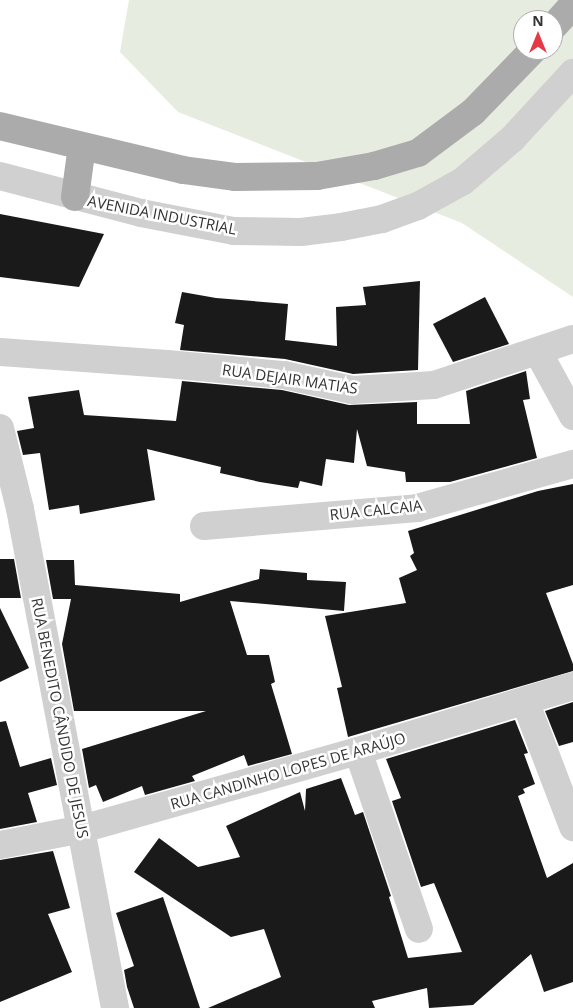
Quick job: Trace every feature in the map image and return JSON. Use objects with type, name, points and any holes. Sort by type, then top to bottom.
[{"type":"main road","points":[[563,16],[573,5]]},
{"type":"main road","points":[[0,126],[183,170],[235,177],[317,176],[374,166],[418,153],[472,112],[523,60]]},
{"type":"main road","points":[[75,197],[82,146]]},
{"type":"street","name":"AVENIDA INDUSTRIAL","points":[[0,176],[141,213],[234,231],[301,232],[382,219],[418,206],[463,181],[512,139],[573,73]]},
{"type":"street","name":"RUA DEJAIR MATIAS","points":[[0,352],[167,364],[284,375],[352,390],[434,385],[573,340]]},
{"type":"street","points":[[538,352],[573,416]]},
{"type":"street","name":"RUA BENEDITO CÂNDIDO DE JESUS","points":[[0,428],[20,509],[115,1008]]},
{"type":"street","name":"RUA CALCAIA","points":[[204,526],[417,508],[573,464]]},
{"type":"street","name":"RUA CANDINHO LOPES DE ARAÚJO","points":[[0,845],[82,829],[358,751],[573,686]]},
{"type":"street","points":[[525,701],[573,827]]},
{"type":"street","points":[[358,751],[419,929]]},
{"type":"shaded area","points":[[129,0],[573,0],[573,297],[462,223],[178,112],[120,52]]},
{"type":"building","points":[[0,214],[104,234],[79,287],[0,277]]},
{"type":"building","points":[[420,281],[418,370],[353,374],[285,359],[180,350],[184,325],[175,323],[182,292],[216,298],[288,304],[285,340],[337,346],[336,307],[366,305],[363,287]]},
{"type":"building","points":[[485,297],[509,344],[453,362],[433,324]]},
{"type":"building","points":[[526,371],[530,399],[523,400],[537,458],[450,482],[406,482],[405,472],[367,466],[357,429],[354,463],[326,459],[322,486],[300,481],[298,488],[260,482],[220,473],[221,467],[147,449],[155,500],[80,514],[79,505],[49,510],[40,453],[23,455],[17,431],[34,428],[28,397],[79,390],[84,415],[176,421],[182,381],[282,390],[349,405],[417,402],[417,424],[470,424],[466,391]]},
{"type":"building","points":[[573,484],[573,585],[546,593],[573,664],[573,671],[348,737],[337,688],[342,687],[325,616],[406,603],[399,578],[417,570],[410,556],[414,553],[408,531],[538,491]]},
{"type":"building","points":[[0,559],[14,559],[21,598],[0,598]]},
{"type":"building","points":[[46,560],[74,560],[75,585],[180,594],[180,602],[259,579],[260,569],[307,573],[307,580],[346,582],[344,611],[230,601],[247,655],[269,655],[275,682],[271,684],[292,754],[248,766],[244,755],[192,776],[195,781],[145,795],[142,786],[103,802],[96,785],[89,788],[82,749],[206,711],[74,711],[62,644],[71,599],[53,599]]},
{"type":"building","points":[[0,608],[29,668],[0,682]]},
{"type":"building","points":[[573,702],[573,742],[559,746],[545,711]]},
{"type":"building","points":[[515,720],[528,753],[524,754],[535,784],[523,789],[525,793],[518,796],[547,878],[573,863],[573,982],[544,992],[531,954],[473,1005],[429,1008],[427,988],[372,1001],[375,1008],[208,1008],[281,977],[264,929],[231,937],[134,872],[159,838],[198,867],[240,857],[226,826],[300,792],[305,811],[306,789],[341,778],[355,815],[363,812],[391,896],[389,897],[408,958],[462,952],[434,883],[421,887],[392,801],[401,798],[386,759]]},
{"type":"building","points":[[6,721],[20,767],[51,758],[57,785],[28,793],[37,822],[0,829],[0,722]]},
{"type":"building","points":[[53,851],[70,908],[48,914],[72,972],[0,1002],[0,860]]},
{"type":"building","points":[[163,897],[200,1008],[134,1008],[127,987],[124,970],[134,966],[116,913]]}]
